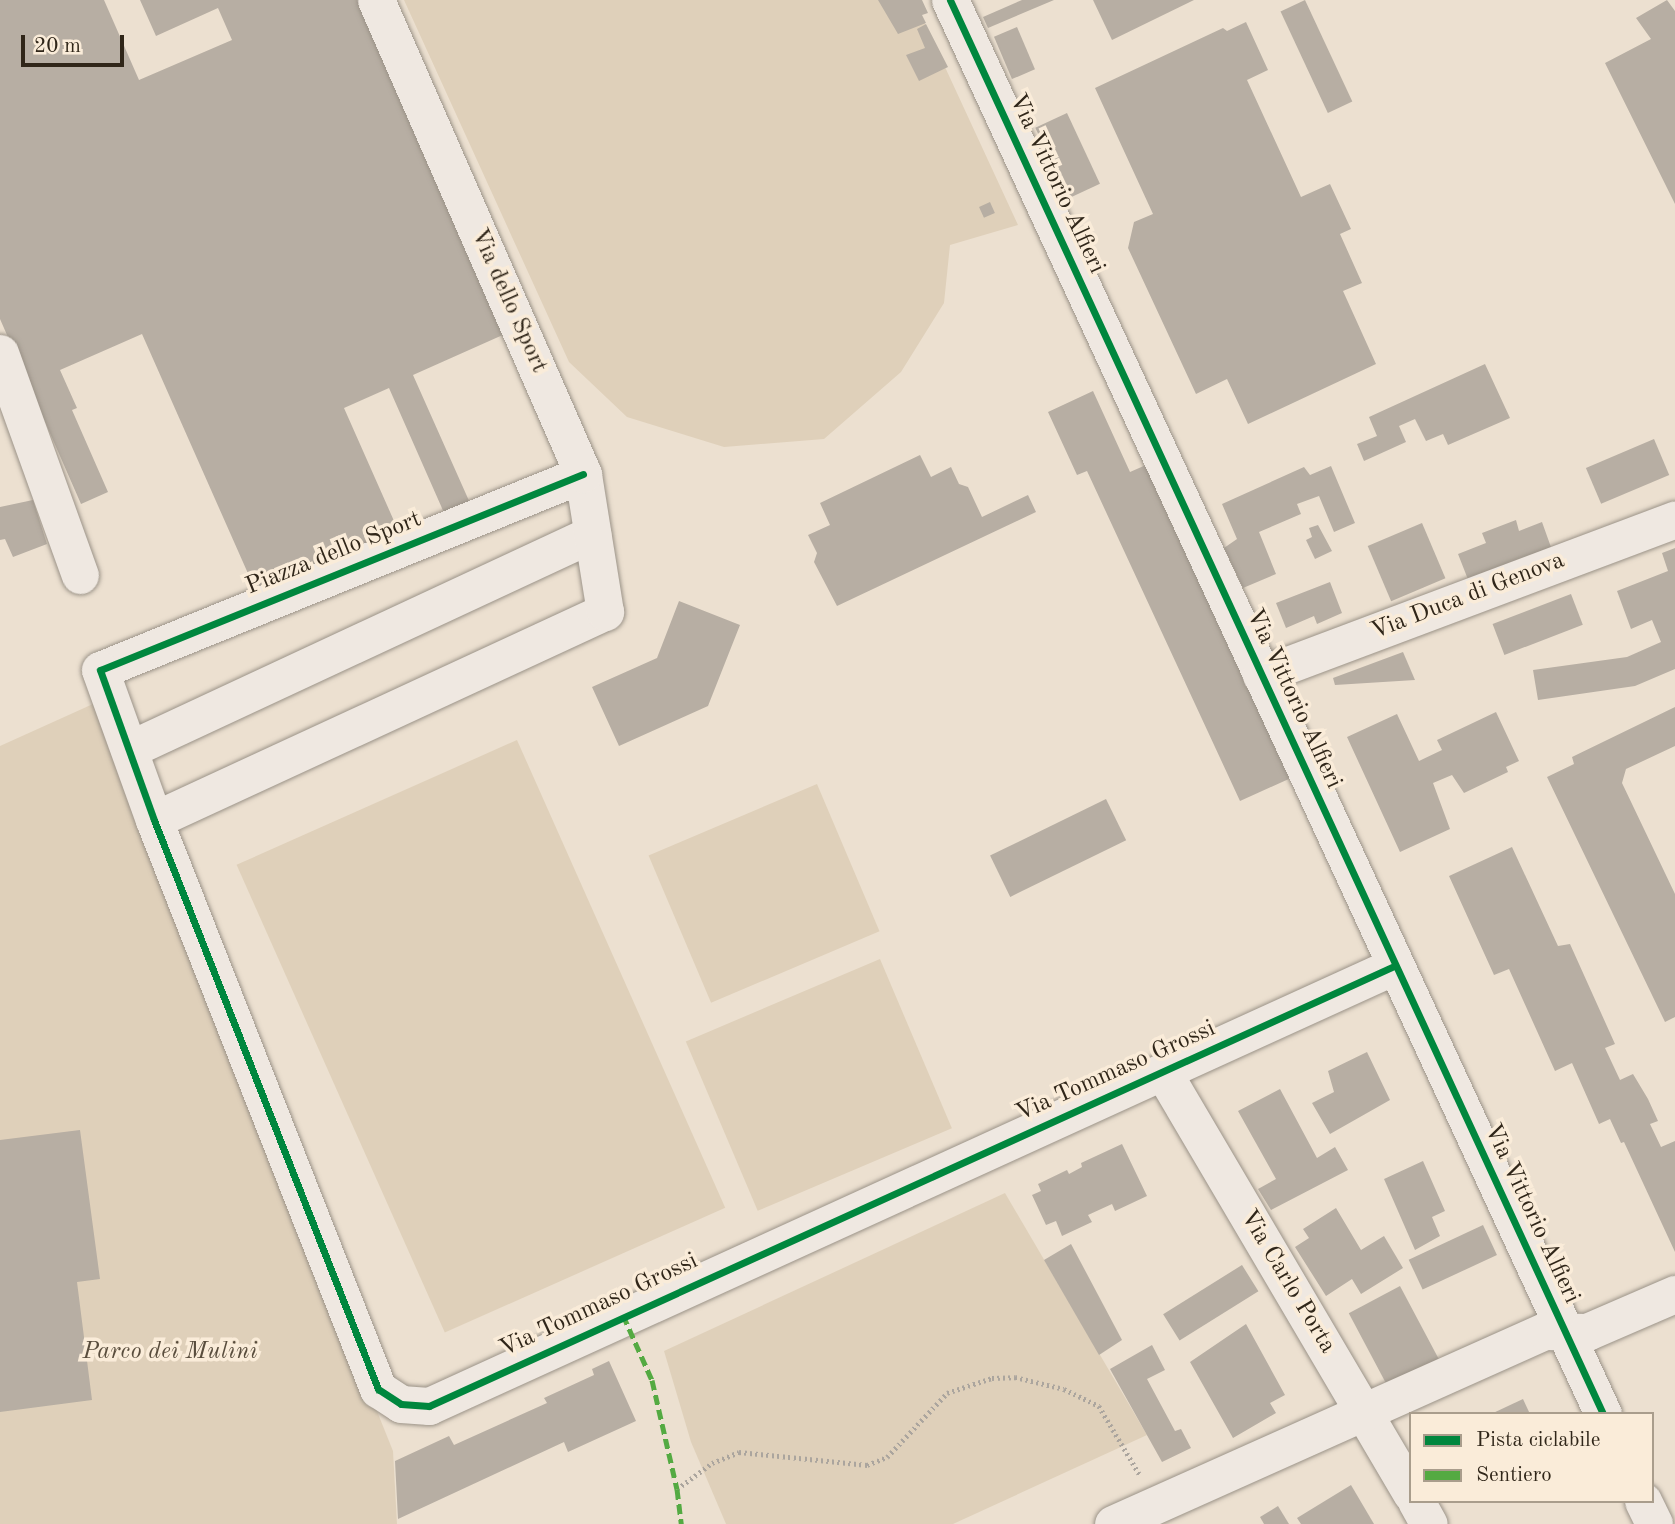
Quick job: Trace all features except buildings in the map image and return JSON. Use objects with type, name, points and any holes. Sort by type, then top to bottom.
[{"type":"street","name":"Via dello Sport","points":[[154,820],[605,612],[583,474],[376,0]]},
{"type":"street","name":"Via Vittorio Alfieri","points":[[952,1],[1394,966],[1602,1412]]},
{"type":"street","points":[[0,353],[80,575]]},
{"type":"street","name":"Piazza dello Sport","points":[[130,750],[100,670],[583,474]]},
{"type":"street","name":"Via Duca di Genova","points":[[1261,675],[1675,519]]},
{"type":"street","points":[[154,820],[130,750],[592,534]]},
{"type":"street","name":"Via Tommaso Grossi","points":[[154,820],[378,1389],[401,1404],[429,1406],[1394,966]]},
{"type":"street","name":"Via Carlo Porta","points":[[1163,1072],[1409,1490]]},
{"type":"street","points":[[1113,1524],[1158,1506],[1363,1410],[1545,1331],[1587,1332],[1675,1294]]},
{"type":"street","points":[[1417,1503],[1429,1524]]},
{"type":"street","points":[[1644,1503],[1654,1524]]},
{"type":"path","points":[[677,1489],[712,1463],[739,1452],[867,1465],[894,1451],[947,1393],[992,1378],[1015,1377],[1065,1390],[1099,1406],[1158,1506]]},
{"type":"green space","points":[[404,0],[914,0],[1018,225],[950,245],[944,303],[901,372],[824,439],[724,447],[627,417],[569,362]]},
{"type":"green space","name":"Parco dei Mulini","points":[[93,704],[393,1451],[397,1524],[0,1524],[0,746]]},
{"type":"green space","points":[[517,740],[725,1208],[445,1333],[237,865]]},
{"type":"green space","points":[[817,784],[880,931],[711,1003],[649,856]]},
{"type":"green space","points":[[880,959],[952,1128],[758,1211],[686,1041]]},
{"type":"green space","points":[[1005,1193],[1147,1435],[953,1524],[726,1524],[691,1442],[664,1351]]},
{"type":"marked path","points":[[623,1315],[652,1380],[677,1489],[681,1524]]},
{"type":"cycle path","points":[[950,0],[1602,1412]]},
{"type":"cycle path","points":[[583,474],[100,670],[154,820],[378,1389],[401,1404],[429,1406],[1394,966]]}]
